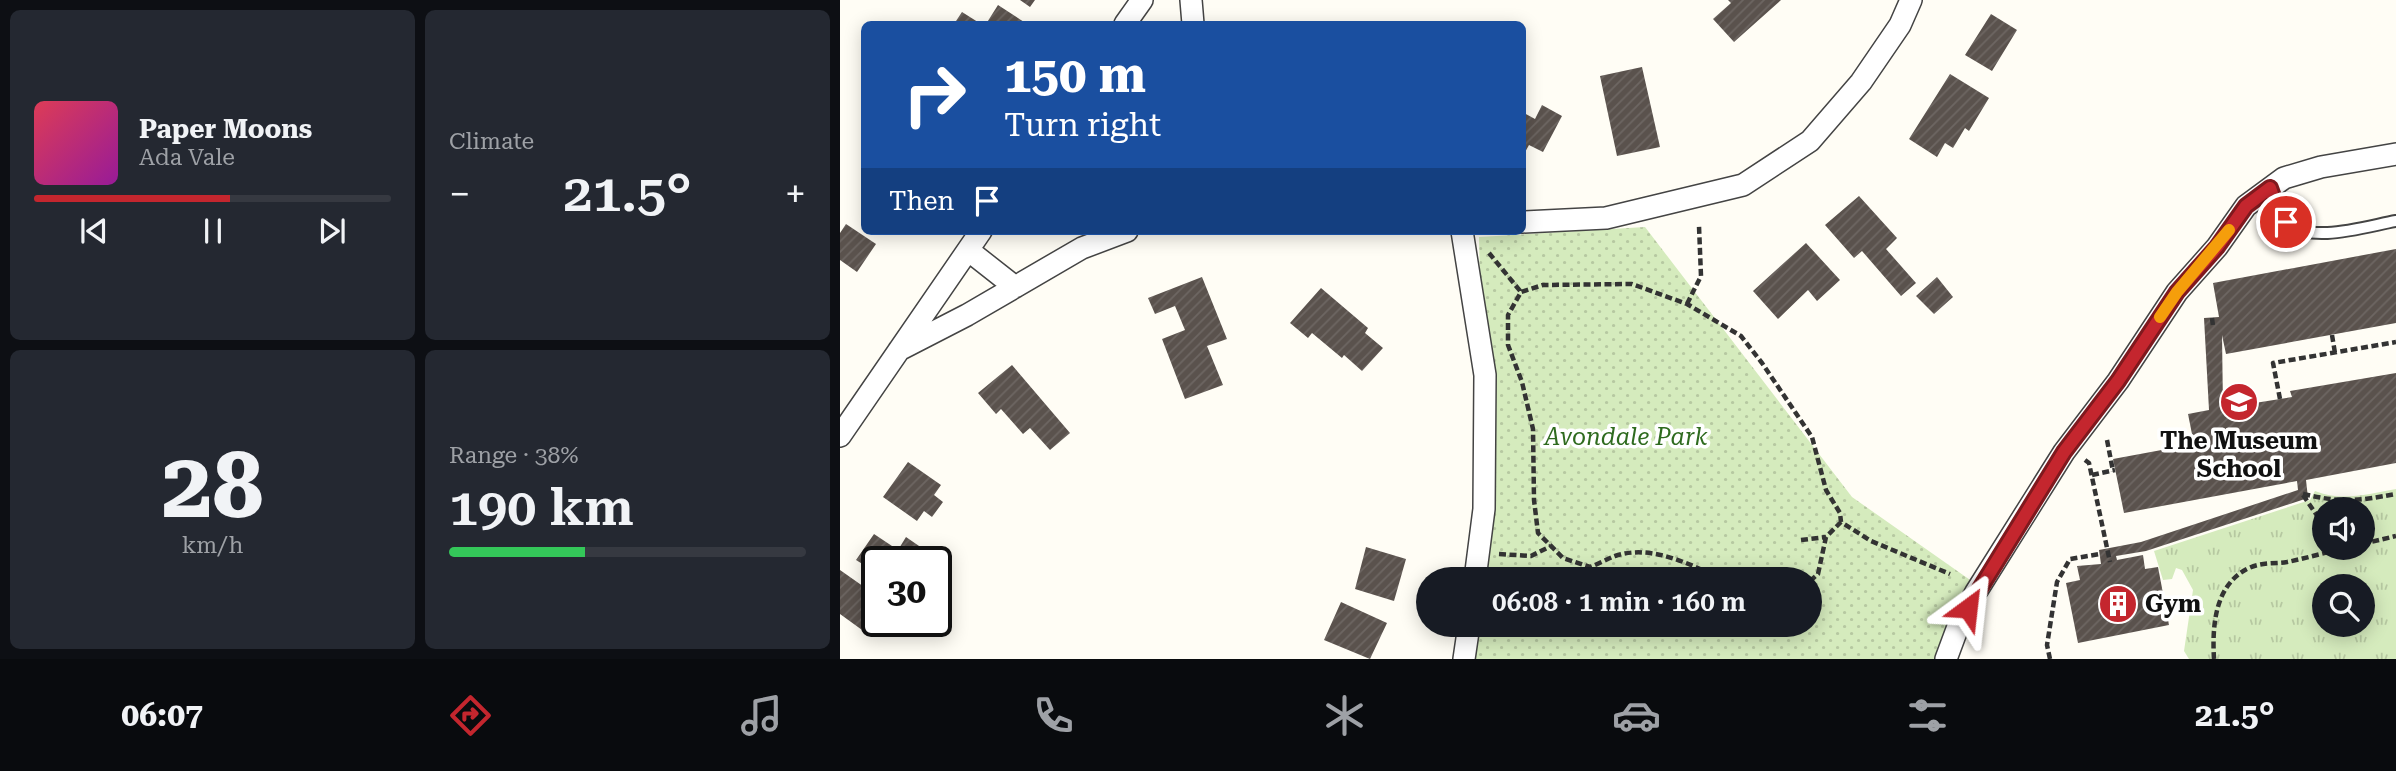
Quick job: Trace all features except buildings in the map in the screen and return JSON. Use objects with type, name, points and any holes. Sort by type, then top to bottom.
[{"type":"street","points":[[1127,21],[1142,0]]},
{"type":"street","points":[[1191,0],[1193,21]]},
{"type":"street","points":[[1526,222],[1606,218],[1744,185],[1810,141],[1861,82],[1900,24],[1911,0]]},
{"type":"street","points":[[1946,659],[1959,624],[1976,592],[2064,452],[2118,381],[2177,292],[2217,247],[2246,206],[2284,178],[2321,167],[2396,154]]},
{"type":"street","points":[[840,436],[978,235]]},
{"type":"street","points":[[899,349],[1082,248],[1116,235]]},
{"type":"street","points":[[1463,235],[1485,375],[1484,509],[1477,567]]},
{"type":"street","points":[[968,250],[1015,287]]},
{"type":"street","points":[[1464,659],[1467,637]]},
{"type":"lane","points":[[2270,188],[2279,213],[2286,222],[2301,232],[2315,235],[2396,221]]},
{"type":"path","points":[[1687,304],[1701,276],[1699,226]]},
{"type":"path","points":[[1489,253],[1521,292]]},
{"type":"path","points":[[1587,567],[1563,558],[1538,533],[1534,500],[1533,429],[1522,382],[1507,345],[1508,315],[1521,292],[1543,285],[1632,284],[1687,304],[1741,337],[1812,437],[1826,490],[1840,513],[1841,522]]},
{"type":"path","points":[[2212,317],[2213,326]]},
{"type":"path","points":[[2332,335],[2335,353]]},
{"type":"path","points":[[2280,399],[2273,363],[2396,342]]},
{"type":"path","points":[[2092,475],[2114,470],[2107,440]]},
{"type":"path","points":[[2078,455],[2089,463],[2110,562]]},
{"type":"path","points":[[2312,508],[2303,494],[2316,497]]},
{"type":"path","points":[[2375,498],[2396,494]]},
{"type":"path","points":[[1820,567],[1826,537],[1841,522]]},
{"type":"path","points":[[1841,522],[1871,541],[1950,574]]},
{"type":"path","points":[[2375,541],[2396,536]]},
{"type":"path","points":[[1801,540],[1826,537]]},
{"type":"path","points":[[1479,551],[1531,556],[1551,546]]},
{"type":"path","points":[[1592,567],[1617,555],[1654,553],[1697,567]]},
{"type":"path","points":[[2050,659],[2047,645],[2057,582],[2070,559],[2100,554]]},
{"type":"path","points":[[2214,659],[2216,610],[2228,584],[2248,568],[2264,563],[2285,563],[2312,555]]},
{"type":"green space","name":"Avondale Park","points":[[1645,227],[1852,497],[1973,582],[1941,659],[1459,659],[1464,637],[1822,637],[1822,567],[1478,567],[1485,532],[1479,237]]},
{"type":"green space","points":[[2396,489],[2396,659],[2189,659],[2184,651],[2193,590],[2182,570],[2176,568],[2172,579],[2163,580],[2154,551],[2310,500],[2315,491],[2345,497]]},
{"type":"slow traffic","points":[[2160,317],[2177,292],[2229,230]]},
{"type":"place","name":"The Museum School","points":[[2239,402]]},
{"type":"place","name":"Gym","points":[[2118,604]]},
{"type":"route","points":[[1968,608],[2064,452],[2118,381],[2177,292],[2217,247],[2246,206],[2270,188],[2279,213],[2286,222]]}]
